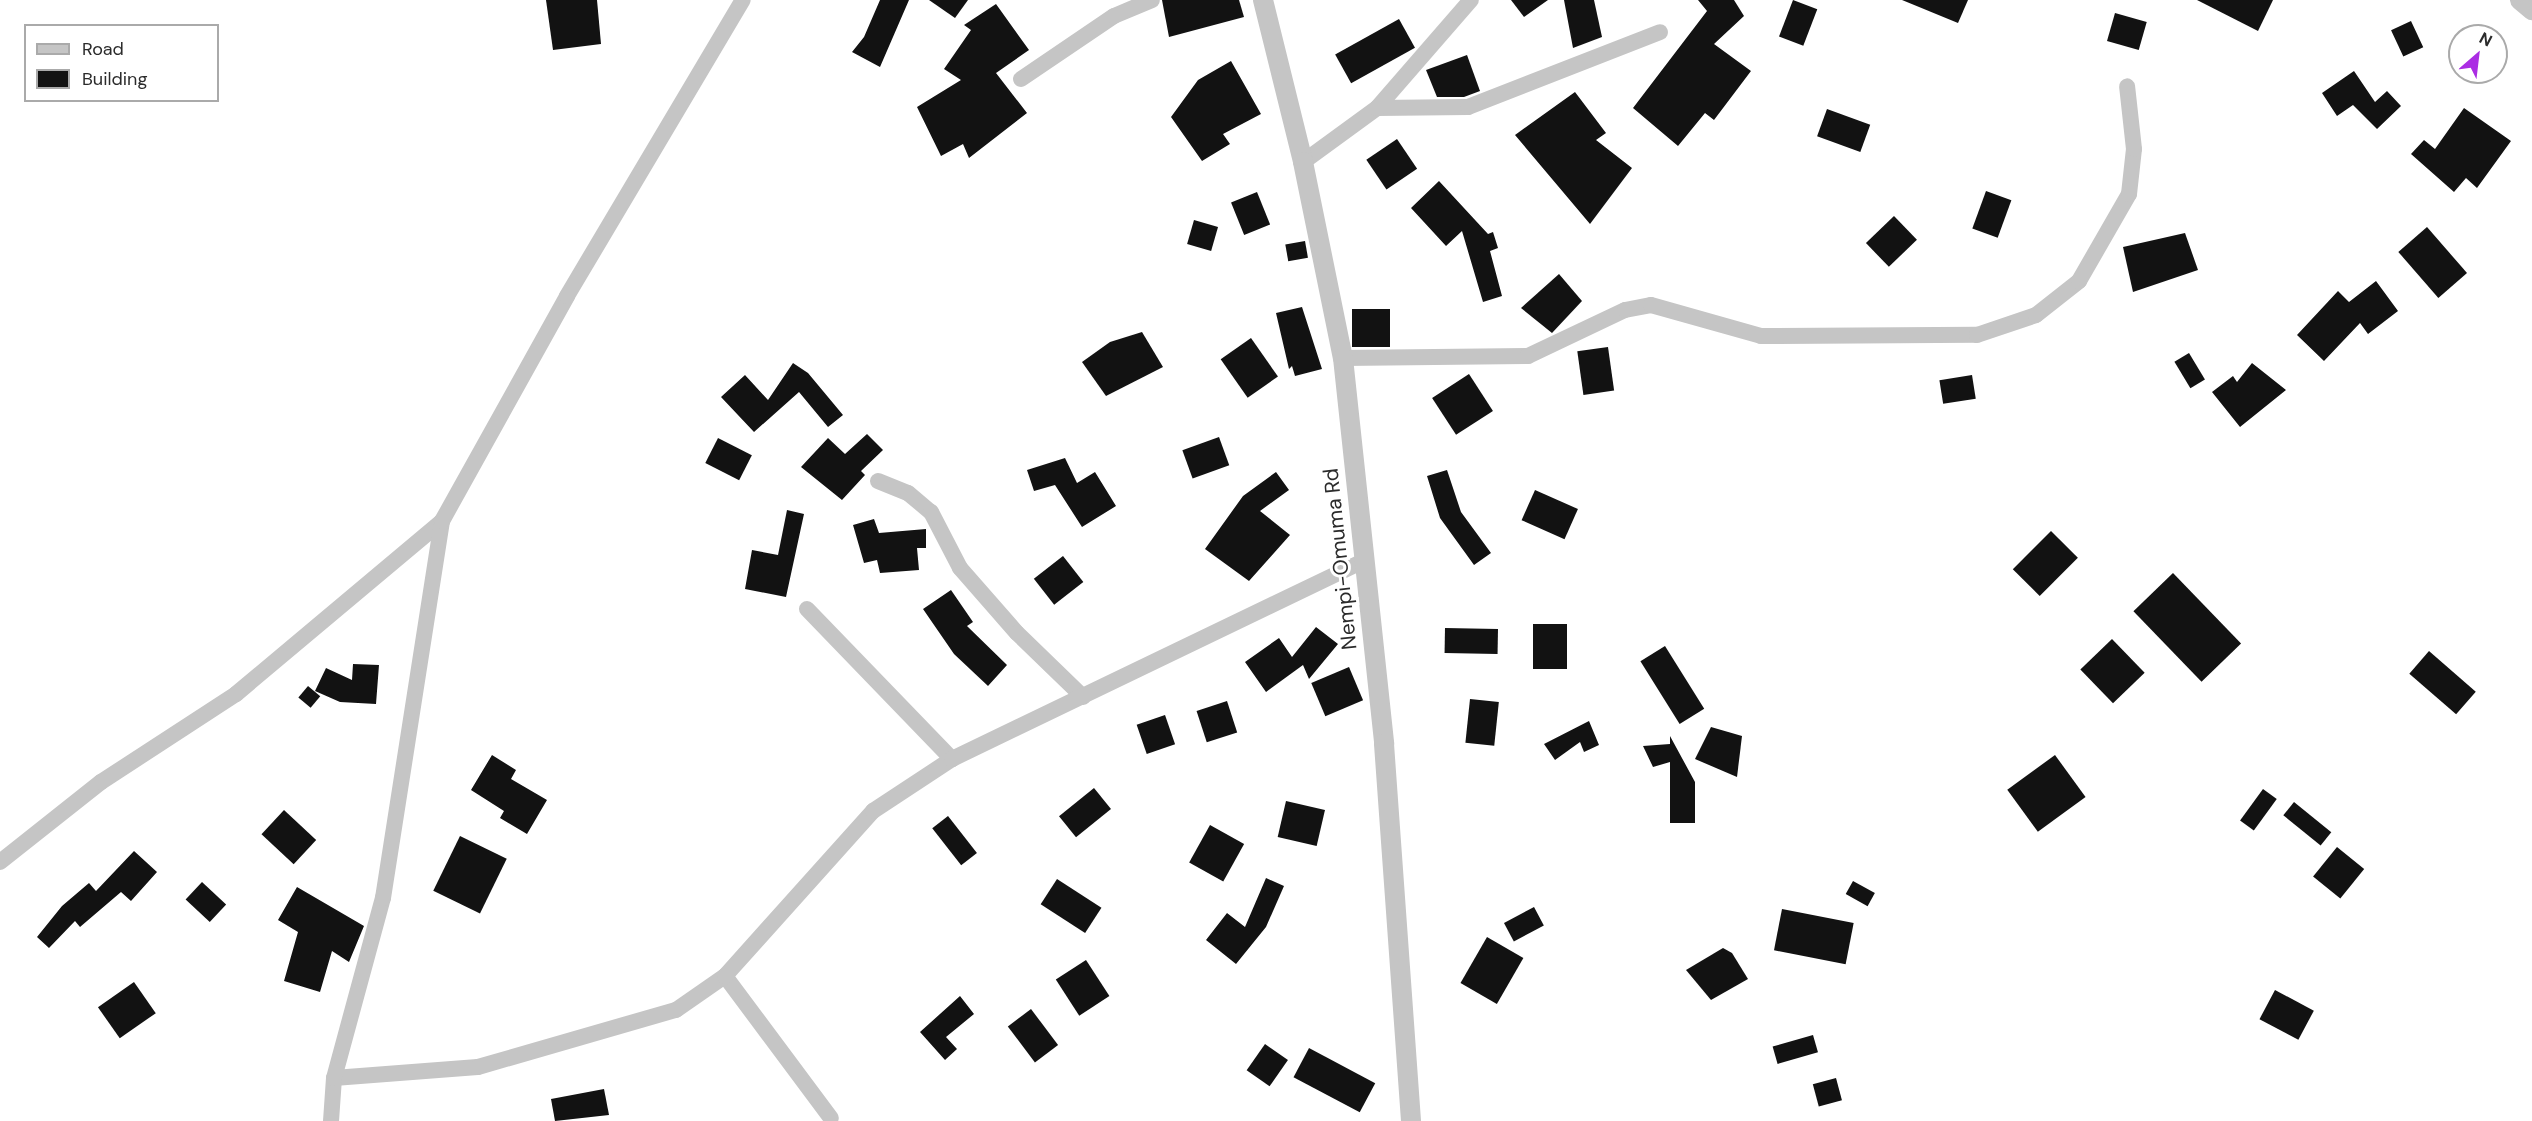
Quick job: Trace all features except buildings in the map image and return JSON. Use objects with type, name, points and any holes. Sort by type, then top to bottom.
[{"type":"street","points":[[331,1121],[334,1078],[383,898],[442,521],[567,296],[743,0]]},
{"type":"street","points":[[1021,79],[1114,16],[1152,0]]},
{"type":"street","name":"Nempi-Omuma Rd","points":[[1263,0],[1303,162],[1343,358],[1384,744],[1410,1121]]},
{"type":"street","points":[[1303,162],[1377,108],[1471,0]]},
{"type":"street","points":[[2520,0],[2532,10]]},
{"type":"street","points":[[1377,108],[1468,107],[1660,32]]},
{"type":"street","points":[[1343,358],[1528,356],[1625,310],[1651,305],[1761,336],[1977,335],[2036,315],[2079,281],[2129,194],[2134,149],[2127,86]]},
{"type":"street","points":[[878,481],[908,493],[931,512],[960,568],[1017,633],[1083,697]]},
{"type":"street","points":[[0,862],[101,782],[236,694],[442,521]]},
{"type":"street","points":[[334,1078],[478,1067],[676,1010],[725,976],[873,811],[952,759],[1365,560]]},
{"type":"street","points":[[807,609],[952,759]]},
{"type":"street","points":[[725,976],[831,1118]]}]
